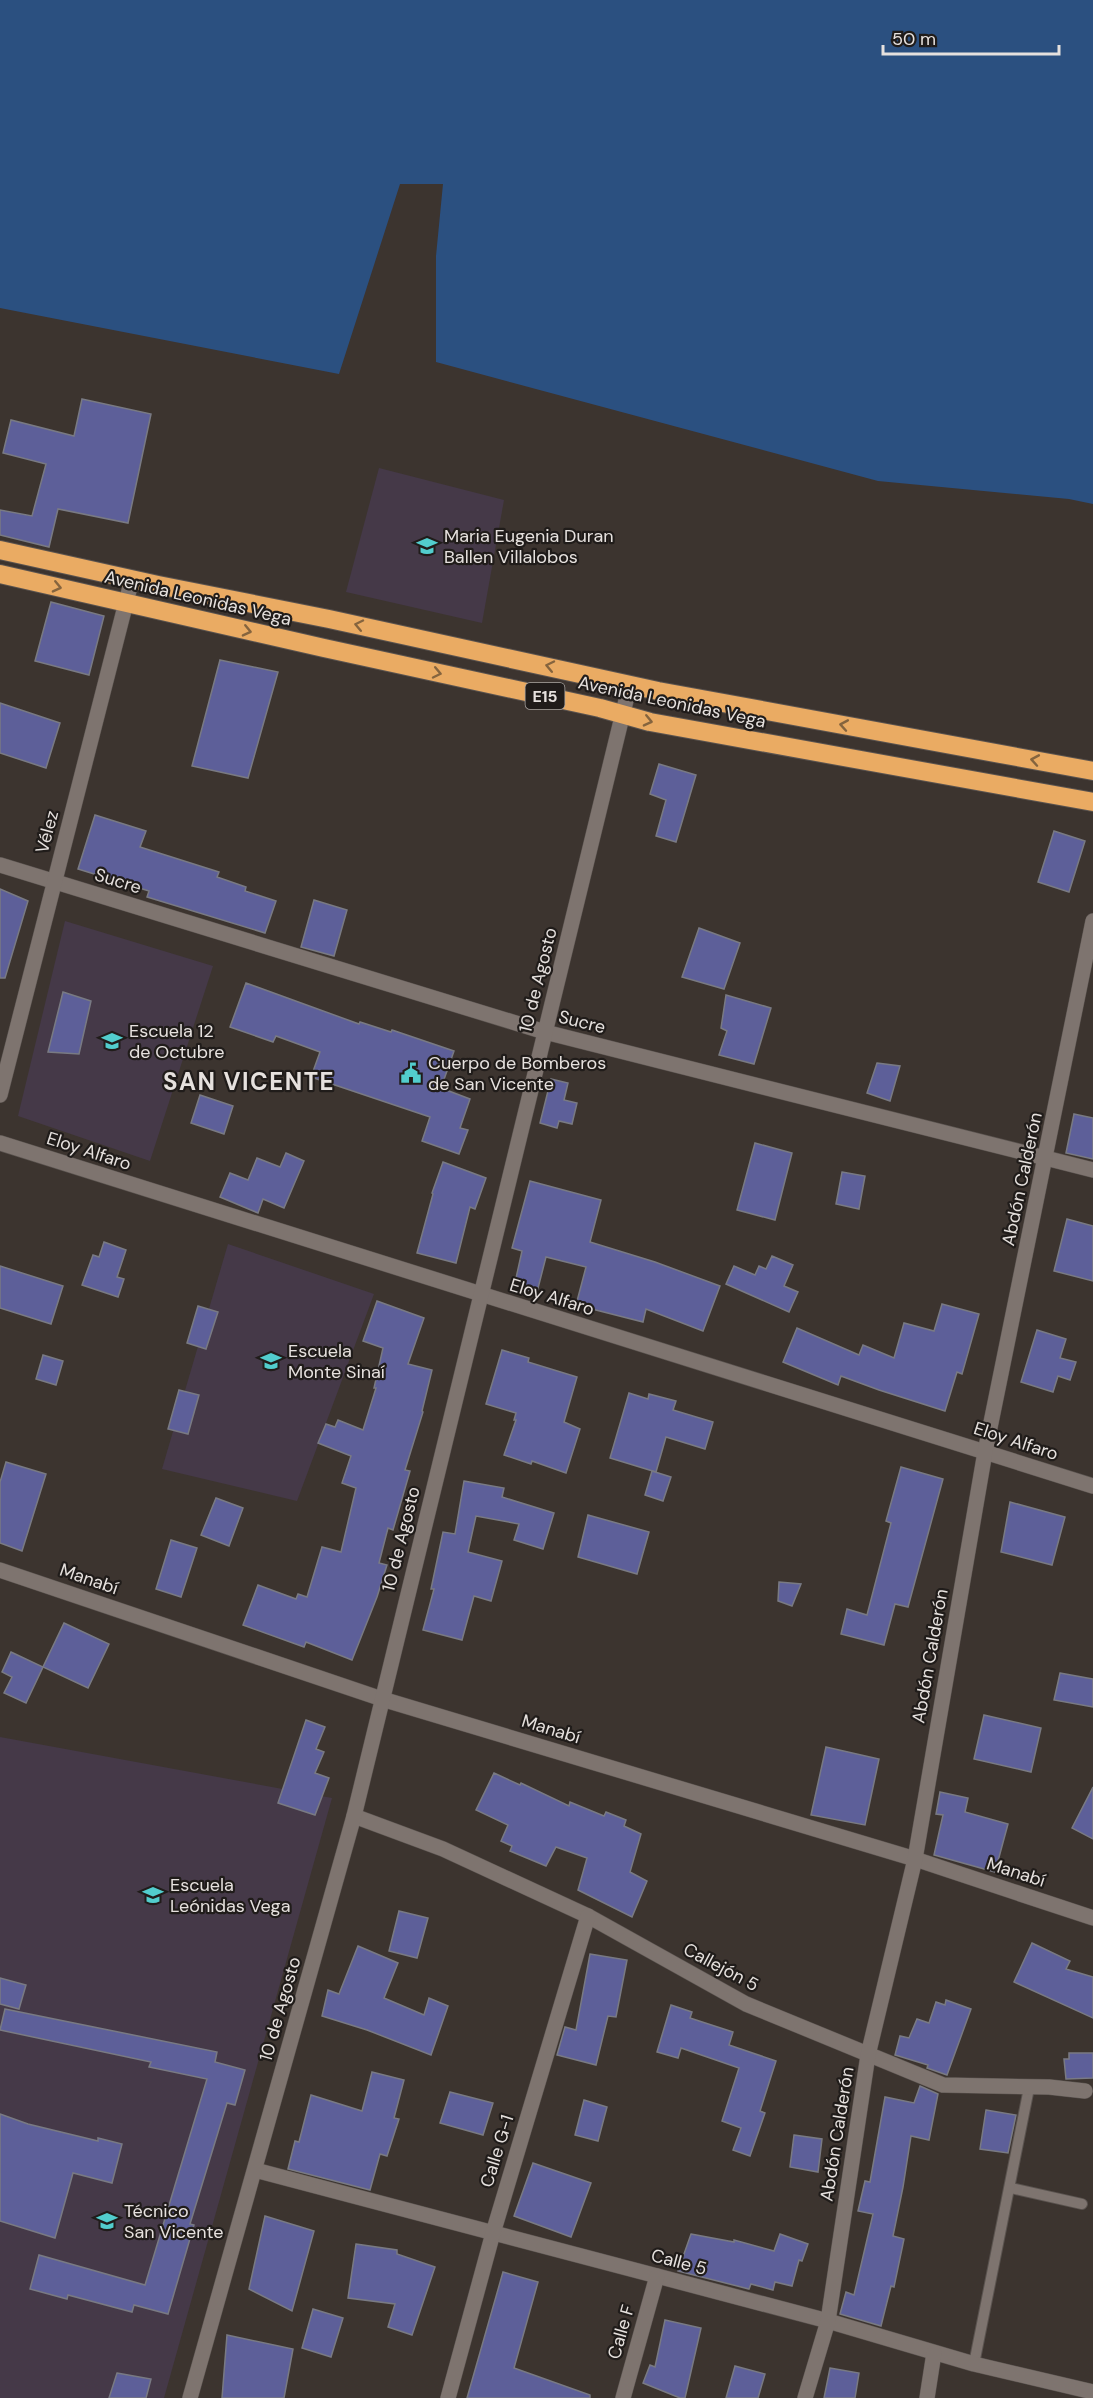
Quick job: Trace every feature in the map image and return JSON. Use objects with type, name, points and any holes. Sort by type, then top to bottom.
[{"type":"highway","name":"Avenida Leonidas Vega","points":[[0,550],[658,691],[1093,771]]},
{"type":"highway","name":"Avenida Leonidas Vega","points":[[0,574],[650,722],[1093,802]]},
{"type":"street","name":"Vélez","points":[[0,1095],[132,579]]},
{"type":"street","name":"10 de Agosto","points":[[190,2398],[354,1816],[630,684]]},
{"type":"street","name":"Sucre","points":[[0,865],[545,1032],[1093,1170]]},
{"type":"street","name":"Abdón Calderón","points":[[805,2398],[828,2321],[868,2055],[915,1859],[986,1452],[1093,921]]},
{"type":"street","name":"Eloy Alfaro","points":[[0,1143],[481,1296],[1093,1486]]},
{"type":"street","name":"Manabí","points":[[0,1570],[382,1699],[915,1859],[1093,1918]]},
{"type":"street","name":"Callejón 5","points":[[354,1816],[443,1849],[588,1916],[746,2004],[943,2085],[1049,2087],[1085,2091]]},
{"type":"street","name":"Calle G-1","points":[[448,2398],[493,2233],[588,1916]]},
{"type":"street","name":"Calle 5","points":[[255,2170],[828,2321],[974,2364],[1093,2392]]},
{"type":"street","name":"Calle F","points":[[623,2398],[657,2276]]},
{"type":"street","points":[[927,2398],[934,2353]]},
{"type":"lane","points":[[974,2364],[1011,2188],[1029,2088]]},
{"type":"lane","points":[[1011,2188],[1082,2204]]},
{"type":"shaded area","name":"Maria Eugenia Duran Ballen Villalobos","points":[[379,468],[504,500],[482,623],[346,592]]},
{"type":"shaded area","name":"Escuela 12 de Octubre","points":[[65,921],[213,966],[150,1161],[18,1116]]},
{"type":"shaded area","name":"Escuela Monte Sinaí","points":[[228,1244],[374,1294],[297,1501],[162,1469]]},
{"type":"shaded area","points":[[0,1737],[332,1798],[164,2398],[0,2398]]},
{"type":"water","points":[[0,0],[1093,0],[1093,504],[1069,499],[878,481],[436,362],[436,256],[443,184],[400,184],[339,374],[0,308]]},
{"type":"building","points":[[82,399],[151,414],[128,523],[58,509],[49,547],[0,535],[0,510],[32,516],[46,464],[3,453],[11,420],[74,436]]},
{"type":"building","points":[[51,602],[104,616],[89,675],[35,661]]},
{"type":"building","points":[[220,660],[278,672],[248,778],[192,766]]},
{"type":"building","points":[[0,703],[60,723],[46,768],[0,753]]},
{"type":"building","points":[[659,764],[696,775],[676,842],[656,836],[666,800],[650,794]]},
{"type":"building","points":[[95,815],[146,831],[140,847],[219,872],[217,877],[246,887],[245,891],[276,901],[265,933],[147,897],[149,891],[78,869]]},
{"type":"building","points":[[1054,831],[1085,841],[1069,892],[1038,882]]},
{"type":"building","points":[[0,889],[28,901],[5,978],[0,978]]},
{"type":"building","points":[[314,900],[347,910],[334,956],[301,947]]},
{"type":"building","points":[[699,928],[740,943],[724,989],[682,977]]},
{"type":"building","points":[[246,983],[359,1024],[360,1022],[391,1032],[392,1030],[454,1051],[441,1088],[470,1099],[460,1128],[468,1130],[459,1154],[422,1141],[430,1117],[311,1077],[320,1052],[276,1036],[273,1042],[230,1027]]},
{"type":"building","points":[[63,992],[91,1001],[79,1054],[48,1052]]},
{"type":"building","points":[[726,995],[771,1008],[754,1064],[719,1055],[727,1031],[721,1028]]},
{"type":"building","points":[[877,1063],[900,1066],[890,1101],[867,1093]]},
{"type":"building","points":[[551,1079],[568,1083],[564,1100],[577,1103],[572,1124],[559,1121],[557,1128],[540,1123]]},
{"type":"building","points":[[200,1095],[233,1106],[224,1134],[191,1123]]},
{"type":"building","points":[[1074,1114],[1093,1118],[1093,1159],[1066,1153]]},
{"type":"building","points":[[755,1143],[792,1153],[775,1220],[737,1210]]},
{"type":"building","points":[[286,1153],[304,1161],[284,1208],[263,1199],[258,1213],[220,1197],[230,1173],[248,1180],[257,1158],[280,1167]]},
{"type":"building","points":[[443,1162],[486,1178],[475,1209],[470,1207],[456,1263],[417,1253],[432,1193]]},
{"type":"building","points":[[842,1172],[865,1176],[859,1209],[836,1204]]},
{"type":"building","points":[[530,1181],[601,1200],[590,1242],[655,1262],[720,1286],[703,1331],[646,1309],[643,1322],[576,1305],[586,1267],[546,1257],[537,1292],[514,1287],[522,1251],[512,1248]]},
{"type":"building","points":[[1067,1219],[1093,1226],[1093,1281],[1054,1271]]},
{"type":"building","points":[[104,1242],[126,1250],[117,1277],[124,1279],[118,1297],[82,1285],[93,1255],[99,1257]]},
{"type":"building","points":[[772,1256],[793,1265],[784,1286],[798,1292],[789,1312],[726,1284],[734,1266],[755,1275],[759,1266],[766,1269]]},
{"type":"building","points":[[0,1266],[63,1286],[51,1324],[0,1308]]},
{"type":"building","points":[[377,1301],[424,1318],[408,1364],[432,1370],[423,1412],[405,1470],[410,1471],[393,1530],[388,1528],[379,1563],[387,1565],[352,1660],[306,1642],[304,1647],[243,1625],[258,1585],[296,1599],[298,1594],[307,1597],[322,1547],[341,1552],[356,1488],[342,1483],[351,1456],[318,1443],[326,1424],[335,1427],[338,1420],[363,1430],[376,1388],[374,1388],[383,1348],[363,1341]]},
{"type":"building","points":[[942,1304],[979,1314],[962,1374],[957,1372],[945,1411],[841,1376],[838,1385],[783,1362],[797,1328],[859,1355],[863,1345],[894,1358],[904,1323],[934,1331]]},
{"type":"building","points":[[198,1306],[218,1312],[206,1349],[187,1343]]},
{"type":"building","points":[[1037,1330],[1066,1339],[1060,1358],[1076,1362],[1070,1380],[1058,1376],[1053,1392],[1021,1382]]},
{"type":"building","points":[[502,1350],[529,1358],[528,1362],[577,1377],[564,1422],[580,1429],[566,1473],[532,1461],[531,1464],[504,1455],[516,1420],[514,1420],[516,1413],[486,1404]]},
{"type":"building","points":[[43,1355],[63,1361],[56,1385],[36,1379]]},
{"type":"building","points":[[179,1390],[199,1395],[188,1434],[168,1429]]},
{"type":"building","points":[[629,1393],[648,1399],[649,1394],[676,1401],[673,1410],[713,1422],[705,1449],[666,1437],[656,1472],[610,1458]]},
{"type":"building","points":[[6,1462],[46,1474],[22,1551],[0,1543],[0,1482]]},
{"type":"building","points":[[901,1467],[943,1479],[908,1607],[895,1604],[884,1645],[841,1634],[847,1609],[867,1615],[891,1523],[886,1521]]},
{"type":"building","points":[[652,1471],[671,1477],[663,1501],[645,1495]]},
{"type":"building","points":[[464,1481],[504,1488],[502,1497],[554,1513],[543,1549],[514,1540],[519,1524],[476,1516],[468,1552],[502,1561],[491,1601],[474,1596],[462,1640],[423,1630],[434,1589],[431,1589],[443,1532],[455,1534]]},
{"type":"building","points":[[216,1498],[243,1508],[229,1546],[201,1535]]},
{"type":"building","points":[[1010,1502],[1065,1517],[1052,1565],[1001,1552]]},
{"type":"building","points":[[588,1515],[649,1532],[637,1574],[578,1557]]},
{"type":"building","points":[[171,1540],[197,1548],[181,1597],[156,1589]]},
{"type":"building","points":[[779,1582],[801,1584],[792,1606],[778,1601]]},
{"type":"building","points":[[64,1623],[109,1644],[88,1688],[43,1667]]},
{"type":"building","points":[[11,1652],[43,1667],[26,1703],[4,1693],[12,1677],[2,1672]]},
{"type":"building","points":[[1060,1673],[1093,1679],[1093,1707],[1054,1700]]},
{"type":"building","points":[[984,1715],[1041,1728],[1031,1772],[974,1759]]},
{"type":"building","points":[[306,1720],[325,1727],[316,1749],[324,1752],[315,1773],[329,1778],[315,1815],[278,1803]]},
{"type":"building","points":[[826,1747],[879,1759],[865,1825],[811,1815]]},
{"type":"building","points":[[494,1773],[569,1806],[570,1802],[604,1816],[606,1812],[626,1820],[624,1826],[641,1834],[630,1872],[647,1881],[632,1917],[578,1890],[587,1858],[556,1847],[546,1866],[510,1851],[512,1846],[501,1841],[508,1825],[476,1810]]},
{"type":"building","points":[[1093,1787],[1093,1839],[1072,1828]]},
{"type":"building","points":[[940,1792],[968,1798],[965,1812],[1008,1824],[995,1872],[934,1855],[943,1815],[936,1814]]},
{"type":"building","points":[[399,1911],[428,1918],[417,1958],[389,1951]]},
{"type":"building","points":[[1032,1943],[1070,1961],[1066,1969],[1093,1977],[1093,2018],[1014,1982]]},
{"type":"building","points":[[358,1946],[398,1963],[384,1998],[424,2015],[429,1998],[448,2006],[431,2055],[367,2030],[322,2016],[328,1990],[339,1994]]},
{"type":"building","points":[[590,1954],[627,1960],[616,2017],[608,2016],[596,2065],[557,2055],[565,2027],[576,2030]]},
{"type":"building","points":[[0,1978],[26,1985],[19,2009],[0,2004]]},
{"type":"building","points":[[946,2000],[971,2009],[947,2075],[927,2068],[928,2065],[895,2055],[900,2036],[909,2038],[917,2019],[929,2023],[936,2002],[945,2005]]},
{"type":"building","points":[[671,2005],[692,2012],[690,2018],[733,2032],[729,2045],[776,2061],[760,2111],[765,2113],[750,2156],[733,2150],[741,2128],[722,2121],[739,2068],[681,2048],[678,2058],[657,2052]]},
{"type":"building","points":[[5,2009],[217,2052],[215,2062],[245,2070],[235,2105],[227,2103],[190,2224],[194,2225],[168,2314],[134,2305],[132,2312],[68,2295],[67,2299],[30,2289],[39,2255],[145,2285],[207,2079],[149,2067],[151,2062],[0,2030]]},
{"type":"building","points":[[1069,2053],[1093,2053],[1093,2078],[1066,2079],[1064,2059],[1069,2059]]},
{"type":"building","points":[[372,2072],[404,2080],[394,2118],[399,2119],[387,2156],[380,2154],[370,2190],[288,2169],[295,2141],[299,2142],[311,2095],[362,2111]]},
{"type":"building","points":[[920,2086],[938,2094],[929,2140],[911,2136],[893,2236],[904,2239],[894,2287],[891,2286],[881,2326],[840,2314],[846,2292],[854,2295],[873,2214],[858,2211],[865,2181],[870,2182],[885,2097],[914,2103]]},
{"type":"building","points":[[450,2092],[493,2103],[483,2135],[440,2123]]},
{"type":"building","points":[[584,2100],[607,2107],[598,2141],[575,2135]]},
{"type":"building","points":[[986,2110],[1016,2115],[1008,2153],[980,2149]]},
{"type":"building","points":[[0,2114],[28,2124],[98,2141],[98,2138],[122,2144],[112,2183],[73,2173],[55,2238],[0,2221]]},
{"type":"building","points":[[794,2135],[822,2139],[818,2172],[790,2167]]},
{"type":"building","points":[[533,2163],[591,2183],[571,2237],[514,2216]]},
{"type":"building","points":[[265,2216],[314,2231],[292,2311],[249,2289]]},
{"type":"building","points":[[691,2234],[734,2242],[734,2240],[774,2251],[780,2234],[808,2244],[802,2261],[799,2260],[792,2286],[775,2282],[773,2290],[751,2284],[749,2289],[678,2271]]},
{"type":"building","points":[[356,2244],[397,2250],[397,2254],[435,2267],[412,2335],[388,2327],[395,2304],[348,2298]]},
{"type":"building","points":[[503,2272],[538,2282],[514,2368],[590,2395],[590,2398],[467,2398]]},
{"type":"building","points":[[313,2309],[343,2318],[331,2357],[302,2348]]},
{"type":"building","points":[[665,2320],[701,2328],[685,2398],[643,2383],[650,2365],[655,2367]]},
{"type":"building","points":[[227,2335],[293,2349],[284,2398],[222,2398]]},
{"type":"building","points":[[735,2366],[765,2374],[758,2398],[726,2398]]},
{"type":"building","points":[[830,2368],[859,2373],[855,2398],[824,2398]]},
{"type":"building","points":[[117,2373],[151,2379],[146,2398],[109,2398]]},
{"type":"place","name":"Maria Eugenia Duran Ballen Villalobos","points":[[427,546]]},
{"type":"place","name":"Escuela 12 de Octubre","points":[[112,1041]]},
{"type":"place","name":"Cuerpo de Bomberos de San Vicente","points":[[411,1073]]},
{"type":"place","name":"Escuela Monte Sinaí","points":[[271,1361]]},
{"type":"place","name":"Escuela Leónidas Vega","points":[[153,1895]]},
{"type":"place","name":"Técnico San Vicente","points":[[107,2221]]},
{"type":"district","name":"SAN VICENTE","points":[[249,1082]]}]
